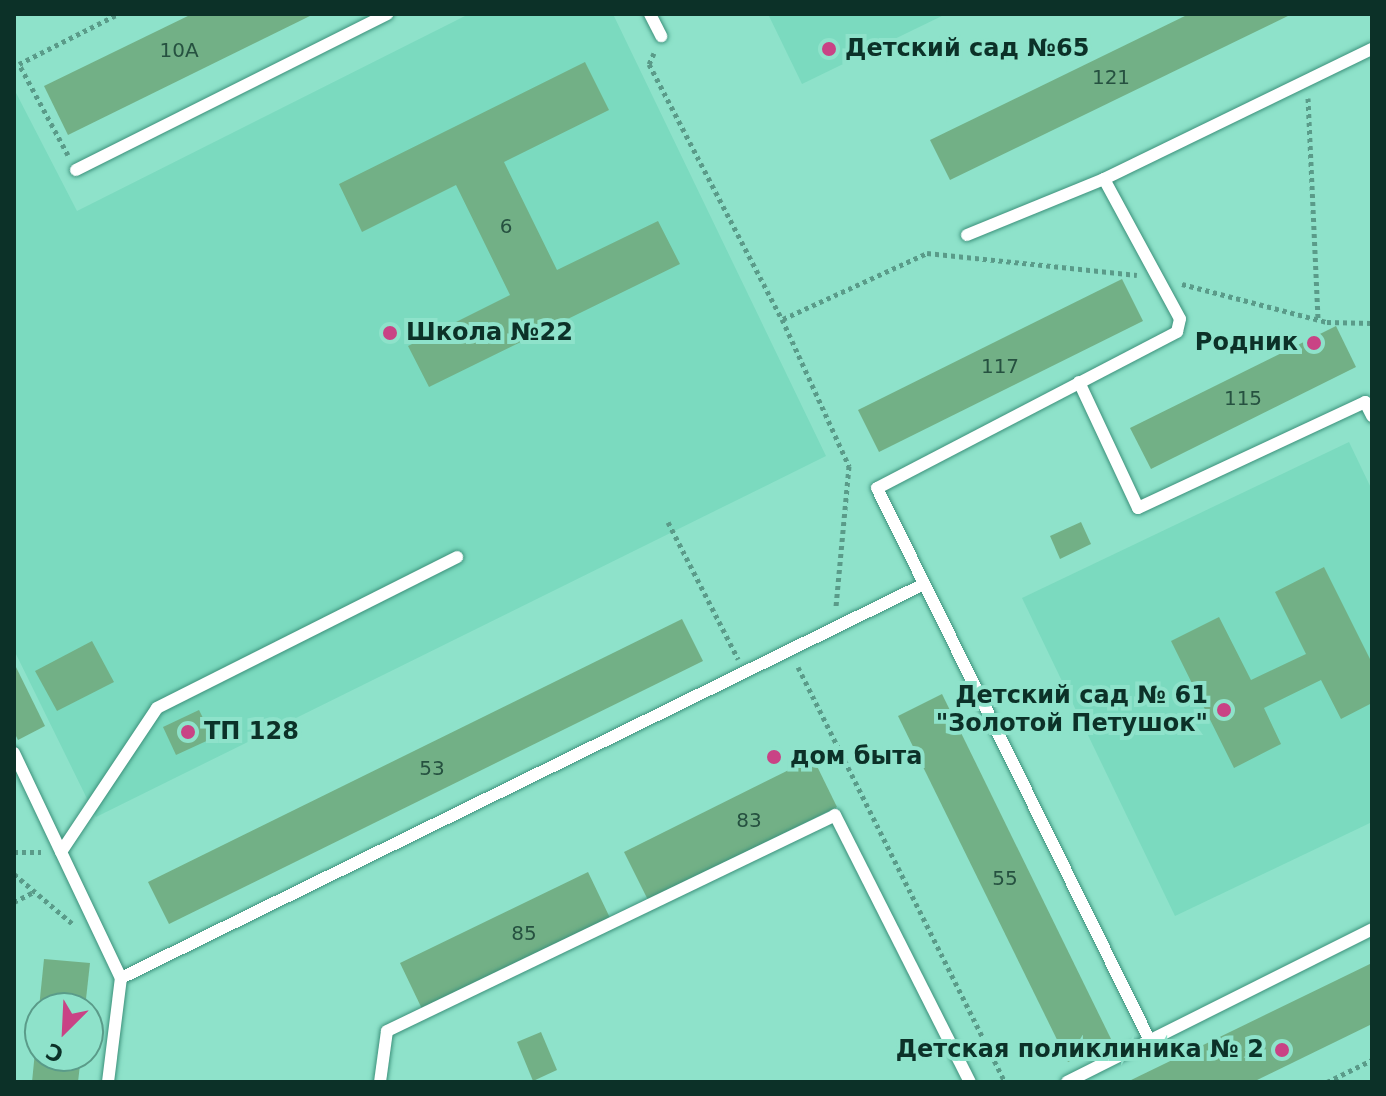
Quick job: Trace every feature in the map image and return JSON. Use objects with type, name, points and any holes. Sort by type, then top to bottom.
[{"type":"lane","points":[[76,170],[387,14]]},
{"type":"lane","points":[[650,14],[661,36]]},
{"type":"lane","points":[[967,235],[1104,179],[1372,49]]},
{"type":"lane","points":[[1104,179],[1180,319],[1177,332],[877,488],[922,585],[1149,1039]]},
{"type":"lane","points":[[1079,382],[1138,508],[1365,402],[1372,416]]},
{"type":"lane","points":[[61,852],[157,708],[457,557]]},
{"type":"lane","points":[[121,978],[922,585]]},
{"type":"lane","points":[[14,753],[121,978],[108,1082]]},
{"type":"lane","points":[[380,1082],[387,1031],[835,815],[970,1082]]},
{"type":"lane","points":[[1067,1082],[1372,929]]},
{"type":"path","points":[[76,170],[19,64],[118,14]]},
{"type":"path","points":[[661,36],[649,64],[782,319],[849,466],[834,627]]},
{"type":"path","points":[[1307,81],[1318,320]]},
{"type":"path","points":[[782,319],[927,253],[1158,277],[1318,320],[1372,323]]},
{"type":"path","points":[[668,522],[744,670]]},
{"type":"path","points":[[789,648],[1005,1082]]},
{"type":"path","points":[[14,874],[78,929]]},
{"type":"path","points":[[14,902],[35,891]]},
{"type":"path","points":[[1327,1082],[1372,1060]]},
{"type":"shaded area","name":"Школа №22","points":[[469,14],[613,14],[826,456],[96,817],[14,650],[14,89],[77,211]]},
{"type":"shaded area","name":"Детский сад №65","points":[[768,14],[946,14],[802,84]]},
{"type":"shaded area","name":"Детский сад № 61 \"Золотой Петушок\"","points":[[1349,442],[1372,490],[1372,822],[1175,916],[1022,598]]},
{"type":"building","points":[[192,14],[314,14],[68,135],[44,86]]},
{"type":"building","points":[[1189,14],[1292,14],[950,180],[930,140]]},
{"type":"building","points":[[585,62],[609,110],[504,162],[557,270],[658,221],[680,264],[429,387],[408,346],[510,295],[456,185],[362,232],[339,184]]},
{"type":"building","points":[[1122,279],[1143,321],[879,452],[858,410]]},
{"type":"building","points":[[1336,326],[1356,367],[1151,469],[1130,428]]},
{"type":"building","points":[[1081,522],[1091,544],[1060,559],[1050,536]]},
{"type":"building","name":"Детский сад № 61 \"Золотой Петушок\"","points":[[1324,567],[1372,663],[1372,703],[1341,719],[1321,680],[1264,708],[1281,744],[1234,768],[1171,641],[1219,617],[1251,680],[1306,654],[1275,592]]},
{"type":"building","points":[[682,619],[703,661],[169,924],[148,882]]},
{"type":"building","points":[[92,641],[114,682],[57,711],[35,671]]},
{"type":"building","points":[[14,663],[45,726],[18,740],[14,732]]},
{"type":"building","points":[[942,694],[1112,1041],[1068,1062],[898,716]]},
{"type":"building","name":"ТП 128","points":[[199,710],[213,738],[176,755],[163,727]]},
{"type":"building","points":[[813,758],[837,807],[648,900],[624,852]]},
{"type":"building","points":[[588,872],[611,920],[423,1011],[400,963]]},
{"type":"building","points":[[44,959],[90,963],[87,992],[41,992]]},
{"type":"building","points":[[1372,963],[1372,1024],[1253,1082],[1127,1082]]},
{"type":"building","points":[[541,1032],[557,1070],[533,1081],[517,1042]]},
{"type":"building","points":[[33,1072],[79,1072],[78,1082],[32,1082]]},
{"type":"place","name":"Детский сад №65","points":[[829,49]]},
{"type":"place","name":"Школа №22","points":[[390,333]]},
{"type":"place","name":"Родник","points":[[1314,343]]},
{"type":"place","name":"Детский сад № 61 \"Золотой Петушок\"","points":[[1224,710]]},
{"type":"place","name":"ТП 128","points":[[188,732]]},
{"type":"place","name":"дом быта","points":[[774,757]]},
{"type":"place","name":"Детская поликлиника № 2","points":[[1282,1050]]}]
